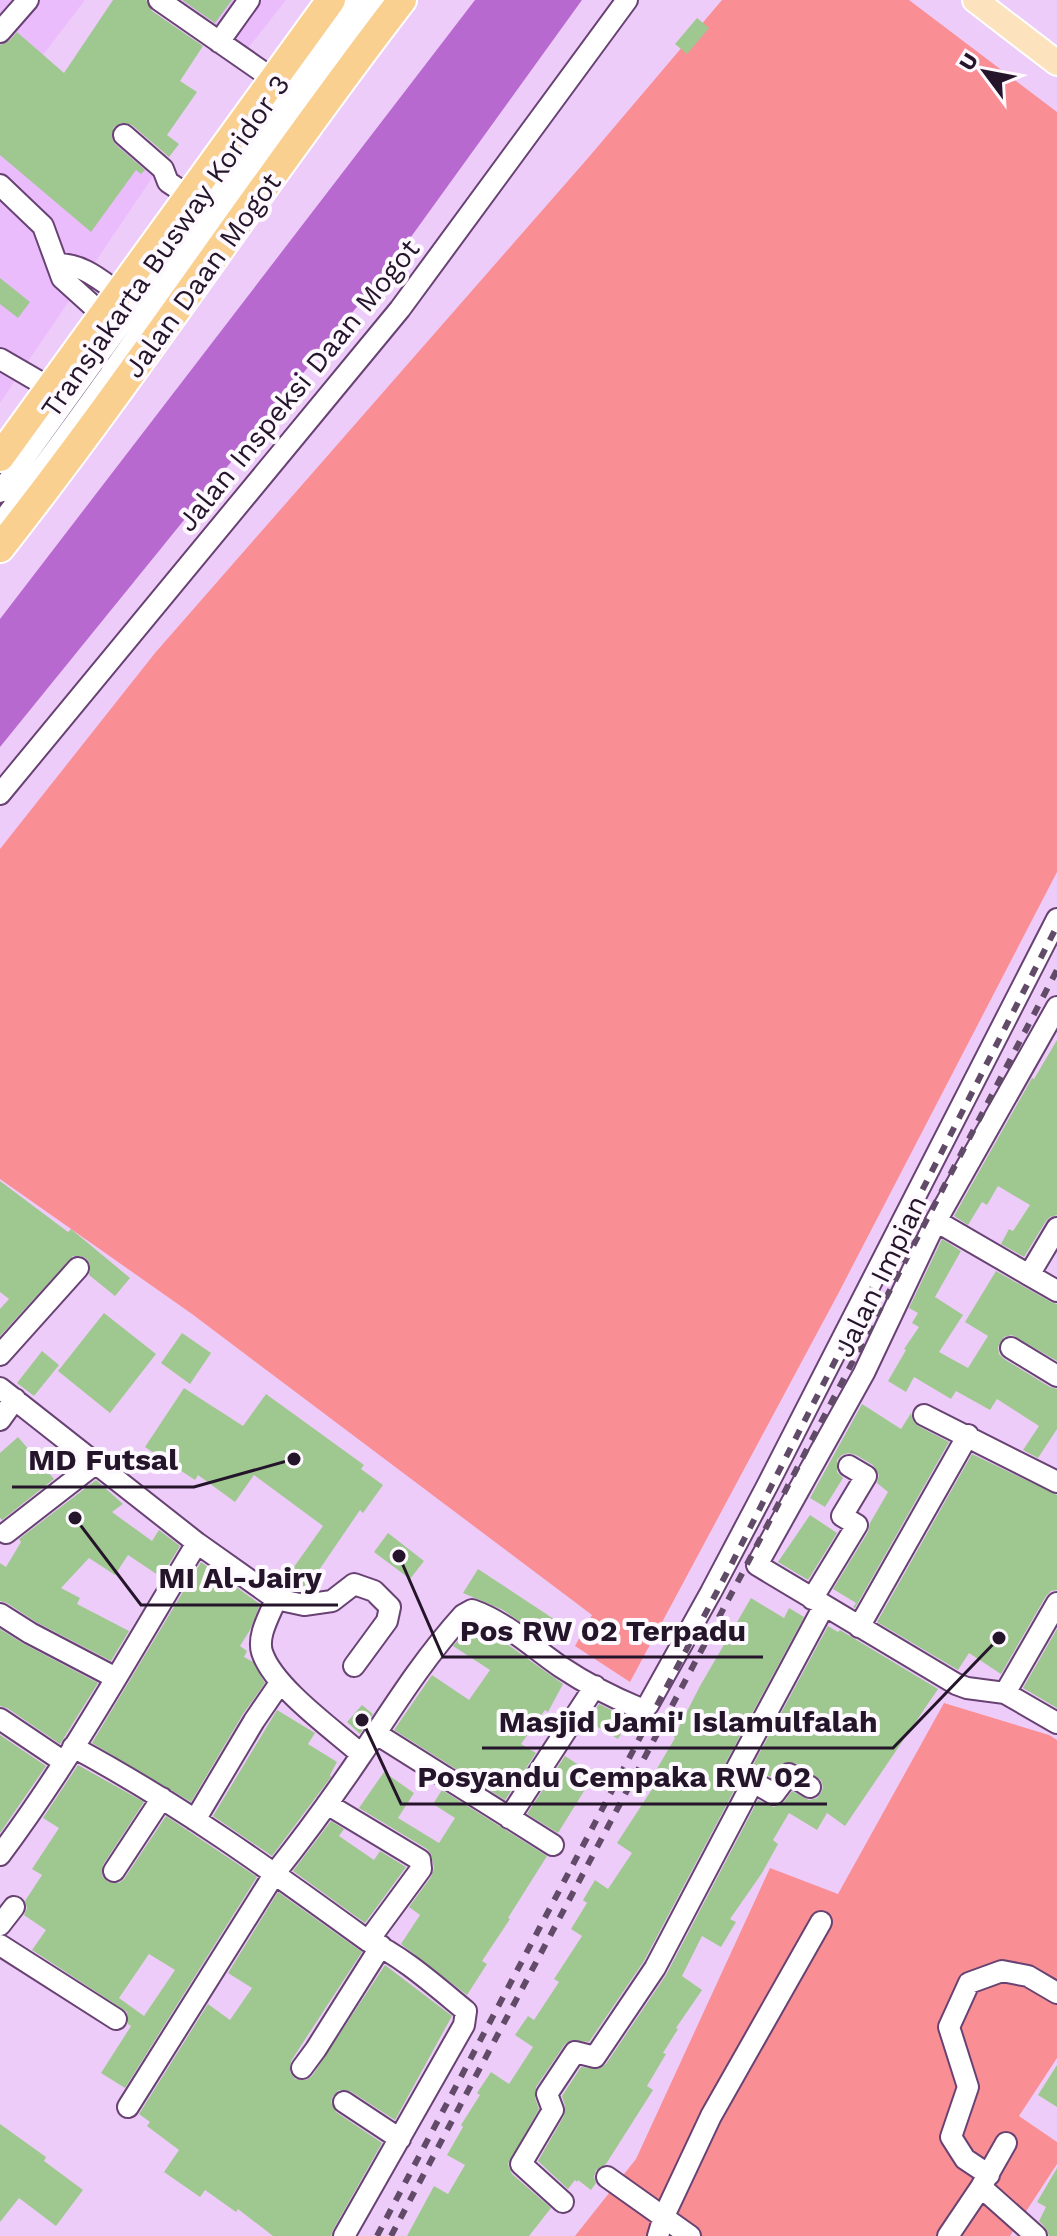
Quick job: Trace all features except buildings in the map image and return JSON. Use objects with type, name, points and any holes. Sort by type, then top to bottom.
[{"type":"highway","name":"Jalan Daan Mogot","points":[[0,457],[331,0]]},
{"type":"highway","name":"Jalan Daan Mogot","points":[[0,548],[402,0]]},
{"type":"main road","points":[[975,0],[1057,63]]},
{"type":"street","points":[[0,32],[28,0]]},
{"type":"street","points":[[159,0],[273,79]]},
{"type":"street","points":[[219,42],[249,0]]},
{"type":"street","name":"Transjakarta Busway Koridor 3","points":[[0,492],[355,0]]},
{"type":"street","name":"Transjakarta Busway Koridor 3","points":[[0,524],[164,301],[374,0]]},
{"type":"street","name":"Jalan Inspeksi Daan Mogot","points":[[0,794],[400,309],[627,0]]},
{"type":"street","points":[[124,135],[163,169],[168,182],[194,190]]},
{"type":"street","points":[[0,185],[43,226],[62,278],[111,304]]},
{"type":"street","points":[[0,359],[50,388]]},
{"type":"street","points":[[128,2107],[275,1873],[327,1804],[406,1686],[463,1615],[472,1610],[490,1616],[563,1668],[639,1708],[648,1705],[726,1564],[1057,919]]},
{"type":"street","name":"Jalan Impian","points":[[760,1567],[864,1373],[936,1221],[1057,1007]]},
{"type":"street","points":[[936,1221],[1057,1291]]},
{"type":"street","points":[[1029,1275],[1057,1228]]},
{"type":"street","points":[[0,1355],[78,1268]]},
{"type":"street","points":[[1011,1348],[1057,1376]]},
{"type":"street","points":[[0,1420],[7,1394],[197,1543],[276,1599],[304,1605],[332,1601],[354,1584],[374,1591],[390,1607],[387,1621],[354,1666]]},
{"type":"street","points":[[924,1415],[1057,1482]]},
{"type":"street","points":[[859,1627],[968,1435]]},
{"type":"street","points":[[6,1533],[96,1463]]},
{"type":"street","points":[[810,1787],[789,1774],[774,1794],[737,1768],[857,1525],[842,1516],[866,1476],[849,1466]]},
{"type":"street","points":[[0,1855],[27,1820],[69,1754],[197,1543]]},
{"type":"street","points":[[726,1564],[760,1567],[956,1684],[1005,1693],[1057,1723]]},
{"type":"street","points":[[276,1599],[262,1633],[262,1651],[280,1683],[361,1754]]},
{"type":"street","points":[[1005,1693],[1057,1603]]},
{"type":"street","points":[[0,1614],[116,1678]]},
{"type":"street","points":[[195,1820],[280,1683]]},
{"type":"street","points":[[509,1818],[595,1686]]},
{"type":"street","points":[[0,1719],[69,1754],[132,1778],[275,1873],[466,2011],[464,2025],[344,2236]]},
{"type":"street","points":[[375,1733],[553,1845]]},
{"type":"street","points":[[563,2202],[521,2164],[553,2110],[547,2094],[575,2052],[595,2057],[620,2022],[655,1968],[753,1782]]},
{"type":"street","points":[[114,1871],[162,1798]]},
{"type":"street","points":[[302,2068],[421,1869],[420,1860],[327,1804]]},
{"type":"street","points":[[0,1925],[14,1907]]},
{"type":"street","points":[[661,2226],[711,2116],[821,1922]]},
{"type":"street","points":[[0,1945],[116,2019]]},
{"type":"street","points":[[1036,2236],[965,2159],[951,2137],[968,2087],[949,2027],[969,1983],[1002,1971],[1028,1976],[1057,1993]]},
{"type":"street","points":[[344,2102],[400,2139]]},
{"type":"street","points":[[948,2236],[1006,2143]]},
{"type":"street","points":[[607,2177],[639,2201],[661,2226],[690,2236]]},
{"type":"shaded area","points":[[0,0],[85,0],[33,68],[158,169],[0,403]]},
{"type":"shaded area","points":[[161,0],[286,0],[241,57]]},
{"type":"shaded area","points":[[475,0],[582,0],[390,266],[0,747],[0,619]]},
{"type":"shaded area","points":[[722,0],[909,0],[1057,112],[1057,872],[838,1294],[630,1682],[575,1646],[592,1615],[192,1314],[0,1179],[0,849],[155,653],[588,158]]},
{"type":"shaded area","points":[[944,1703],[1057,1740],[1057,2058],[1019,2116],[1057,2142],[1057,2164],[1010,2236],[575,2236],[636,2159],[770,1868],[838,1894]]},
{"type":"railway","points":[[377,2236],[731,1565],[1057,926]]},
{"type":"railway","points":[[391,2236],[1057,970]]},
{"type":"place","name":"MD Futsal","points":[[294,1459]]},
{"type":"place","name":"MI Al-Jairy","points":[[75,1518]]},
{"type":"place","name":"Pos RW 02 Terpadu","points":[[399,1556]]},
{"type":"place","name":"Masjid Jami' Islamulfalah","points":[[999,1638]]},
{"type":"place","name":"Posyandu Cempaka RW 02","points":[[362,1720]]}]
